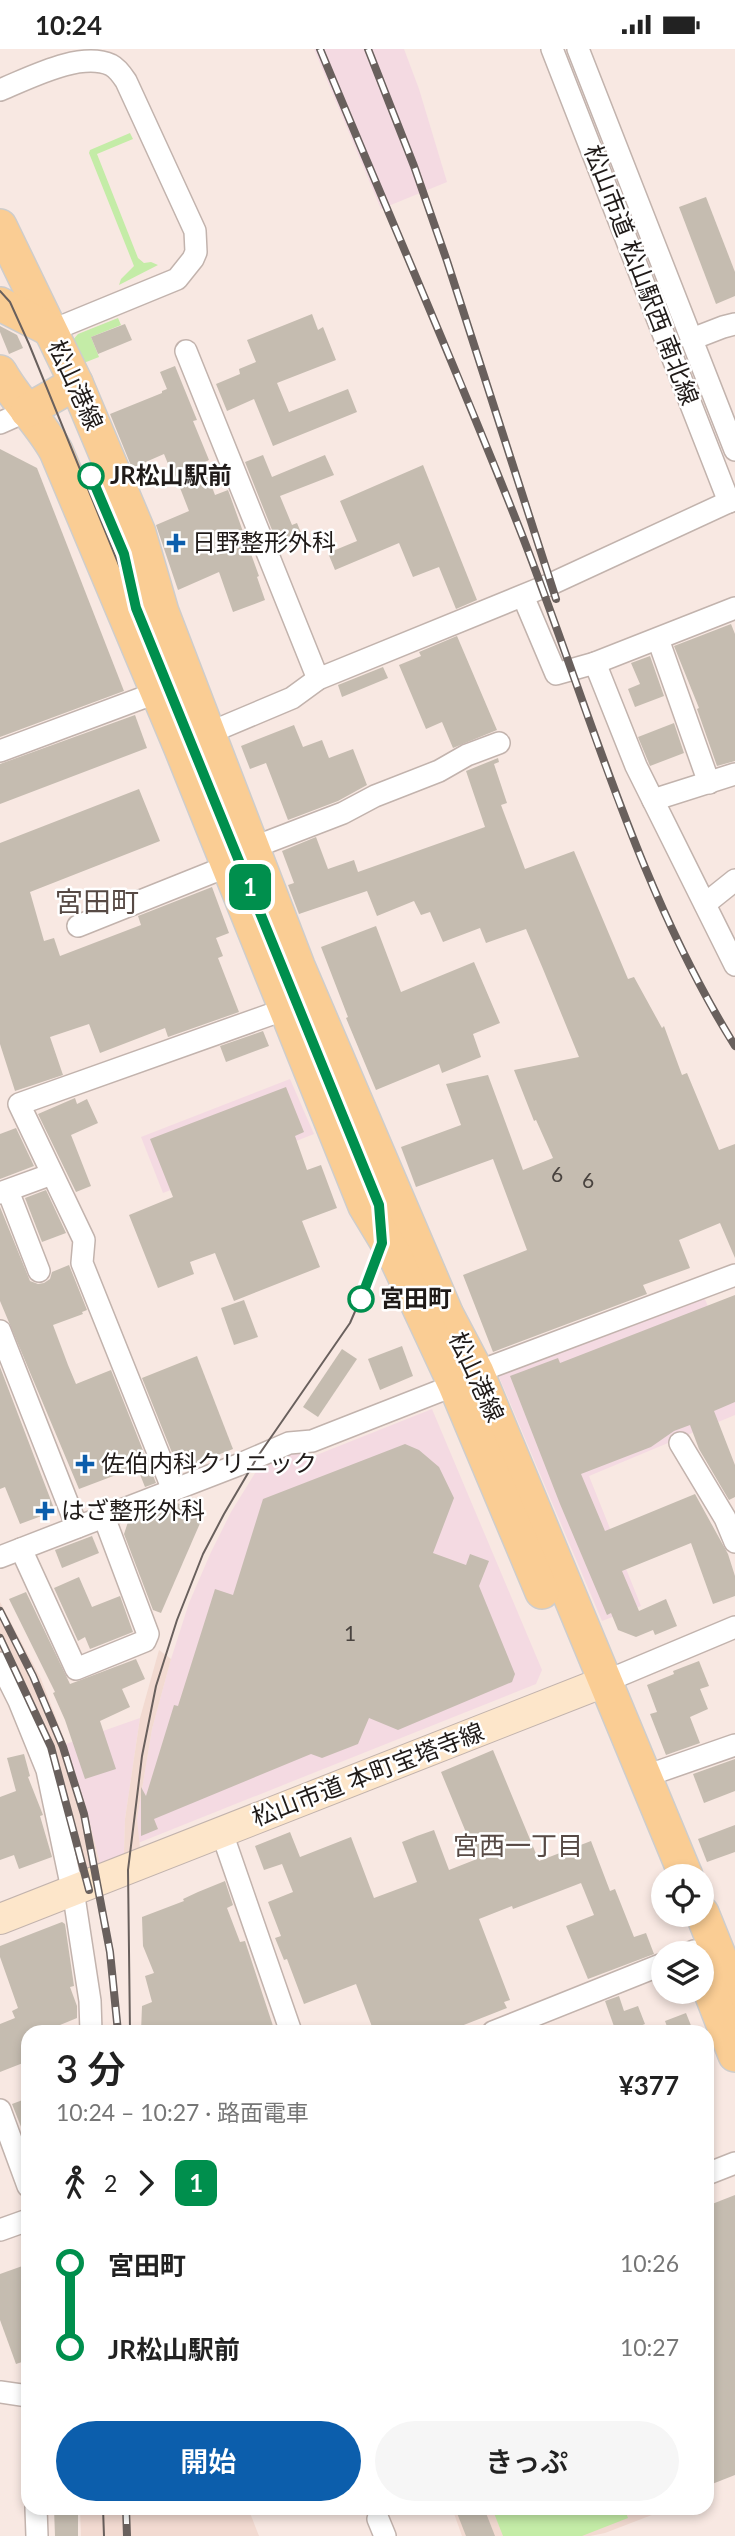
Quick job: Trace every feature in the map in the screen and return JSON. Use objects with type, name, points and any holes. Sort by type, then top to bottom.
[{"type":"main road","name":"松山港線","points":[[0,226],[76,383],[139,533],[162,613],[188,679],[195,739],[240,857],[286,1009],[365,1206],[466,1379]]},
{"type":"main road","points":[[0,290],[33,293]]},
{"type":"main road","points":[[0,304],[49,329]]},
{"type":"main road","name":"松山港線","points":[[0,372],[13,417],[46,433],[56,451],[157,694],[195,739]]},
{"type":"main road","points":[[13,417],[76,383]]},
{"type":"main road","name":"松山港線","points":[[240,857],[298,966],[442,1303],[466,1379],[594,1687],[658,1864]]},
{"type":"main road","name":"松山港線","points":[[594,1687],[643,1777],[681,1864]]},
{"type":"main road","points":[[708,1927],[735,1995]]},
{"type":"main road","points":[[714,2004],[735,2055]]},
{"type":"street","name":"松山市道 松山駅西 南北線","points":[[552,49],[732,501]]},
{"type":"street","name":"松山市道 松山駅西 南北線","points":[[578,49],[735,450]]},
{"type":"street","points":[[0,90],[72,64],[92,60],[114,66],[126,81],[195,231],[196,252],[177,279],[60,327],[49,329]]},
{"type":"street","points":[[692,339],[735,324]]},
{"type":"street","points":[[186,351],[318,679]]},
{"type":"street","points":[[195,739],[292,698],[318,679],[523,596],[732,501]]},
{"type":"street","points":[[523,596],[556,674],[595,663],[735,608]]},
{"type":"street","points":[[658,639],[709,783]]},
{"type":"street","points":[[595,663],[636,766],[735,965]]},
{"type":"street","points":[[0,751],[157,694],[188,679]]},
{"type":"street","points":[[78,926],[499,743]]},
{"type":"street","points":[[653,800],[735,774]]},
{"type":"street","points":[[705,904],[735,880]]},
{"type":"street","points":[[173,1490],[82,1263],[84,1240],[19,1104],[286,1009]]},
{"type":"street","points":[[39,1271],[4,1192],[52,1174]]},
{"type":"street","points":[[0,1557],[289,1443],[312,1440],[735,1275]]},
{"type":"street","points":[[0,1331],[77,1527]]},
{"type":"street","points":[[680,1443],[735,1542]]},
{"type":"street","points":[[21,1549],[76,1668],[145,1641],[148,1634],[104,1517]]},
{"type":"street","name":"松山市道 本町宝塔寺線","points":[[0,1919],[594,1687],[735,1627]]},
{"type":"street","points":[[0,1663],[19,1701],[47,1770],[73,1891],[90,2001],[91,2025]]},
{"type":"street","points":[[643,1777],[735,1745]]},
{"type":"street","points":[[222,1833],[289,2025]]},
{"type":"street","points":[[534,2024],[651,1969]]},
{"type":"street","points":[[0,2110],[21,2167]]},
{"type":"street","points":[[714,2172],[735,2164]]},
{"type":"street","points":[[0,2230],[21,2222]]},
{"type":"street","points":[[0,2392],[21,2395]]},
{"type":"street","points":[[36,2515],[37,2536]]},
{"type":"shaded area","points":[[314,49],[404,49],[447,182],[381,209]]},
{"type":"shaded area","points":[[290,1079],[314,1134],[163,1193],[141,1137]]},
{"type":"shaded area","points":[[703,1294],[735,1375],[735,1415],[589,1476],[641,1606],[602,1621],[497,1372]]},
{"type":"shaded area","points":[[432,1409],[542,1670],[536,1684],[138,1843],[137,1819],[152,1729],[189,1603],[231,1512],[263,1460],[290,1450],[314,1456]]},
{"type":"shaded area","points":[[0,1602],[41,1679],[85,1804],[100,1864],[76,1874],[0,1662]]},
{"type":"shaded area","points":[[159,1650],[171,1659],[152,1729],[137,1819],[140,1848],[124,1854],[125,1819],[140,1718]]},
{"type":"shaded area","points":[[140,1718],[125,1819],[124,1854],[100,1864],[66,1744]]},
{"type":"shaded area","points":[[80,2515],[251,2515],[259,2536],[81,2536]]},
{"type":"shaded area","points":[[454,2515],[652,2515],[590,2536],[462,2536]]},
{"type":"green space","points":[[130,133],[133,139],[97,154],[138,258],[144,263],[158,265],[119,285],[121,279],[134,266],[89,153],[90,150]]},
{"type":"green space","points":[[118,318],[121,325],[91,337],[99,357],[76,366],[72,341],[78,334]]},
{"type":"green space","points":[[495,2515],[627,2515],[628,2518],[582,2536],[503,2536]]},
{"type":"building","points":[[706,197],[735,272],[735,296],[716,304],[679,207]]},
{"type":"building","points":[[312,314],[318,330],[323,327],[336,360],[277,383],[289,412],[348,389],[357,412],[273,446],[254,399],[227,411],[216,384],[240,374],[239,369],[256,362],[247,340]]},
{"type":"building","points":[[125,324],[132,340],[98,354],[91,337]]},
{"type":"building","points":[[0,326],[17,335],[23,348],[9,354]]},
{"type":"building","points":[[175,366],[197,420],[193,421],[209,460],[203,463],[215,495],[228,490],[265,600],[233,612],[219,572],[178,590],[156,525],[189,511],[164,454],[132,468],[110,414],[162,393],[167,389],[160,372]]},
{"type":"building","points":[[0,449],[37,468],[124,691],[0,737]]},
{"type":"building","points":[[263,455],[272,477],[325,455],[334,475],[280,496],[292,525],[297,523],[304,540],[280,550],[245,462]]},
{"type":"building","points":[[423,465],[477,600],[456,609],[439,567],[413,577],[399,543],[335,570],[328,553],[357,541],[340,501]]},
{"type":"building","points":[[731,624],[735,634],[735,761],[717,766],[697,709],[699,708],[674,646]]},
{"type":"building","points":[[457,636],[497,730],[453,748],[442,722],[426,729],[399,665],[421,656],[419,652]]},
{"type":"building","points":[[650,656],[664,696],[635,707],[628,689],[640,684],[631,663]]},
{"type":"building","points":[[383,667],[388,678],[342,697],[338,685]]},
{"type":"building","points":[[135,715],[147,748],[0,804],[0,764]]},
{"type":"building","points":[[674,723],[684,753],[650,766],[638,737]]},
{"type":"building","points":[[294,725],[303,747],[322,740],[329,758],[353,749],[367,785],[338,801],[288,820],[266,763],[250,769],[241,746]]},
{"type":"building","points":[[498,758],[499,762],[494,764],[507,803],[501,805],[525,869],[574,851],[628,979],[634,977],[662,1028],[664,1026],[682,1075],[687,1073],[719,1150],[735,1144],[735,1258],[720,1223],[679,1240],[690,1268],[643,1285],[647,1294],[493,1352],[463,1275],[527,1250],[493,1159],[416,1187],[401,1147],[461,1125],[446,1084],[488,1075],[523,1170],[553,1158],[536,1120],[534,1121],[514,1070],[579,1057],[543,969],[526,929],[486,943],[480,928],[443,942],[430,912],[421,915],[414,901],[377,916],[367,891],[299,914],[288,885],[294,883],[282,851],[316,837],[328,869],[354,860],[358,872],[485,827],[466,771]]},
{"type":"building","points":[[139,789],[160,841],[30,892],[44,941],[54,938],[60,956],[141,925],[138,916],[212,887],[229,933],[216,938],[223,956],[218,958],[239,1012],[168,1037],[165,1028],[100,1053],[89,1024],[50,1037],[63,1075],[15,1091],[0,1044],[0,843]]},
{"type":"building","points":[[376,926],[401,992],[474,962],[500,1023],[473,1034],[481,1057],[442,1073],[439,1064],[376,1090],[346,1018],[348,1017],[321,947]]},
{"type":"building","points":[[263,1031],[269,1046],[226,1062],[220,1046]]},
{"type":"building","points":[[286,1087],[304,1132],[295,1136],[307,1170],[321,1165],[337,1208],[302,1221],[320,1267],[234,1301],[215,1253],[190,1262],[194,1274],[158,1288],[129,1215],[173,1197],[150,1139]]},
{"type":"building","points":[[75,1098],[77,1104],[87,1099],[98,1123],[71,1135],[91,1186],[76,1192],[38,1114]]},
{"type":"building","points":[[16,1128],[34,1166],[0,1179],[0,1134]]},
{"type":"building","points":[[46,1190],[66,1233],[42,1242],[25,1198]]},
{"type":"building","points":[[0,1207],[30,1281],[44,1283],[50,1279],[52,1272],[69,1265],[87,1310],[53,1325],[68,1365],[76,1384],[111,1370],[156,1483],[145,1487],[137,1467],[79,1489],[0,1301]]},
{"type":"building","points":[[735,1295],[735,1402],[714,1411],[735,1465],[735,1497],[729,1500],[699,1449],[690,1425],[674,1431],[651,1447],[581,1474],[605,1531],[695,1494],[728,1554],[735,1576],[735,1596],[713,1604],[691,1543],[622,1571],[639,1611],[666,1599],[677,1626],[655,1635],[653,1630],[636,1637],[618,1630],[611,1613],[607,1615],[510,1376],[558,1358],[560,1363]]},
{"type":"building","points":[[244,1300],[258,1337],[234,1345],[221,1308]]},
{"type":"building","points":[[402,1346],[413,1376],[380,1390],[368,1359]]},
{"type":"building","points":[[342,1349],[357,1359],[318,1417],[303,1407]]},
{"type":"building","points":[[197,1356],[233,1449],[179,1470],[142,1378]]},
{"type":"building","points":[[0,1367],[55,1511],[20,1524],[5,1487],[0,1489]]},
{"type":"building","points":[[405,1444],[419,1450],[439,1467],[454,1498],[433,1553],[466,1565],[470,1554],[489,1561],[479,1586],[515,1674],[512,1682],[398,1730],[369,1718],[358,1744],[322,1758],[311,1754],[154,1819],[158,1829],[141,1836],[141,1787],[146,1796],[174,1705],[178,1706],[215,1589],[233,1595],[263,1499]]},
{"type":"building","points":[[177,1503],[204,1514],[161,1613],[153,1610],[124,1534],[128,1522]]},
{"type":"building","points":[[92,1536],[99,1553],[62,1568],[55,1550]]},
{"type":"building","points":[[79,1577],[92,1607],[120,1596],[133,1632],[90,1649],[85,1637],[78,1641],[54,1588]]},
{"type":"building","points":[[26,1592],[70,1684],[136,1659],[145,1679],[122,1689],[130,1707],[100,1721],[116,1769],[85,1779],[53,1693],[55,1692],[9,1599]]},
{"type":"building","points":[[699,1661],[709,1686],[700,1689],[708,1709],[690,1717],[700,1743],[666,1755],[650,1714],[657,1712],[647,1685]]},
{"type":"building","points":[[493,1750],[539,1861],[591,1841],[610,1891],[615,1889],[634,1937],[646,1933],[651,1955],[588,1979],[566,1926],[594,1915],[581,1883],[479,1919],[510,2000],[504,2002],[507,2008],[464,2025],[371,2025],[356,1984],[304,2004],[287,1959],[284,1960],[275,1938],[281,1936],[268,1902],[293,1892],[282,1864],[264,1870],[255,1846],[290,1832],[300,1857],[351,1837],[374,1898],[417,1882],[402,1842],[417,1836],[434,1830],[449,1870],[477,1859],[441,1772]]},
{"type":"building","points":[[24,1754],[30,1776],[28,1777],[43,1815],[40,1816],[52,1857],[19,1869],[14,1855],[0,1860],[0,1797],[16,1791],[7,1758]]},
{"type":"building","points":[[735,1759],[735,1791],[704,1803],[693,1774]]},
{"type":"building","points":[[735,1825],[735,1852],[707,1862],[698,1839]]},
{"type":"building","points":[[225,1881],[233,1905],[227,1908],[240,1942],[245,1941],[273,2025],[141,2025],[142,2006],[152,2002],[145,1976],[154,1973],[143,1946],[142,1917],[184,1901],[183,1899]]},
{"type":"building","points":[[62,1922],[65,1924],[74,1986],[70,1987],[77,2006],[77,2018],[60,2025],[21,2025],[21,2064],[0,2072],[0,2024],[15,2018],[12,2011],[18,2008],[0,1957],[0,1946]]},
{"type":"building","points":[[619,1996],[624,2011],[638,2006],[645,2024],[614,2025],[605,2001]]},
{"type":"building","points":[[686,2013],[691,2025],[666,2025],[665,2021]]},
{"type":"building","points":[[21,2101],[21,2127],[12,2104]]},
{"type":"building","points":[[735,2195],[735,2475],[714,2483],[714,2203]]},
{"type":"building","points":[[21,2266],[21,2362],[16,2364],[0,2320],[0,2274]]},
{"type":"building","points":[[54,2515],[78,2515],[78,2536],[55,2536]]},
{"type":"building","points":[[458,2515],[487,2515],[495,2536],[466,2536]]},
{"type":"tram line","points":[[0,291],[10,302],[29,344],[372,1187],[379,1205],[382,1243],[350,1323],[258,1456],[224,1514],[203,1554],[177,1620],[156,1686],[142,1756],[128,1870],[130,2025]]},
{"type":"tram line","name":"1","points":[[91,476],[124,554],[136,608],[379,1205],[382,1243],[361,1299]]},
{"type":"tram line","points":[[103,2515],[104,2536]]},
{"type":"railway","points":[[320,49],[522,535],[642,861],[700,986],[735,1046]]},
{"type":"railway","points":[[368,49],[414,166],[447,261],[556,599]]},
{"type":"railway","points":[[0,1611],[33,1676],[63,1747],[84,1814],[110,1952],[117,2025]]},
{"type":"railway","points":[[0,1638],[51,1747],[89,1890]]},
{"type":"railway","points":[[126,2515],[127,2536]]},
{"type":"place","name":"JR松山駅前","points":[[91,476]]},
{"type":"place","name":"日野整形外科","points":[[176,543]]},
{"type":"place","name":"宮田町","points":[[361,1299]]},
{"type":"place","name":"佐伯内科クリニック","points":[[85,1464]]},
{"type":"place","name":"はざ整形外科","points":[[45,1511]]},
{"type":"district","name":"宮田町","points":[[97,902]]},
{"type":"district","name":"宮西一丁目","points":[[518,1846]]}]
